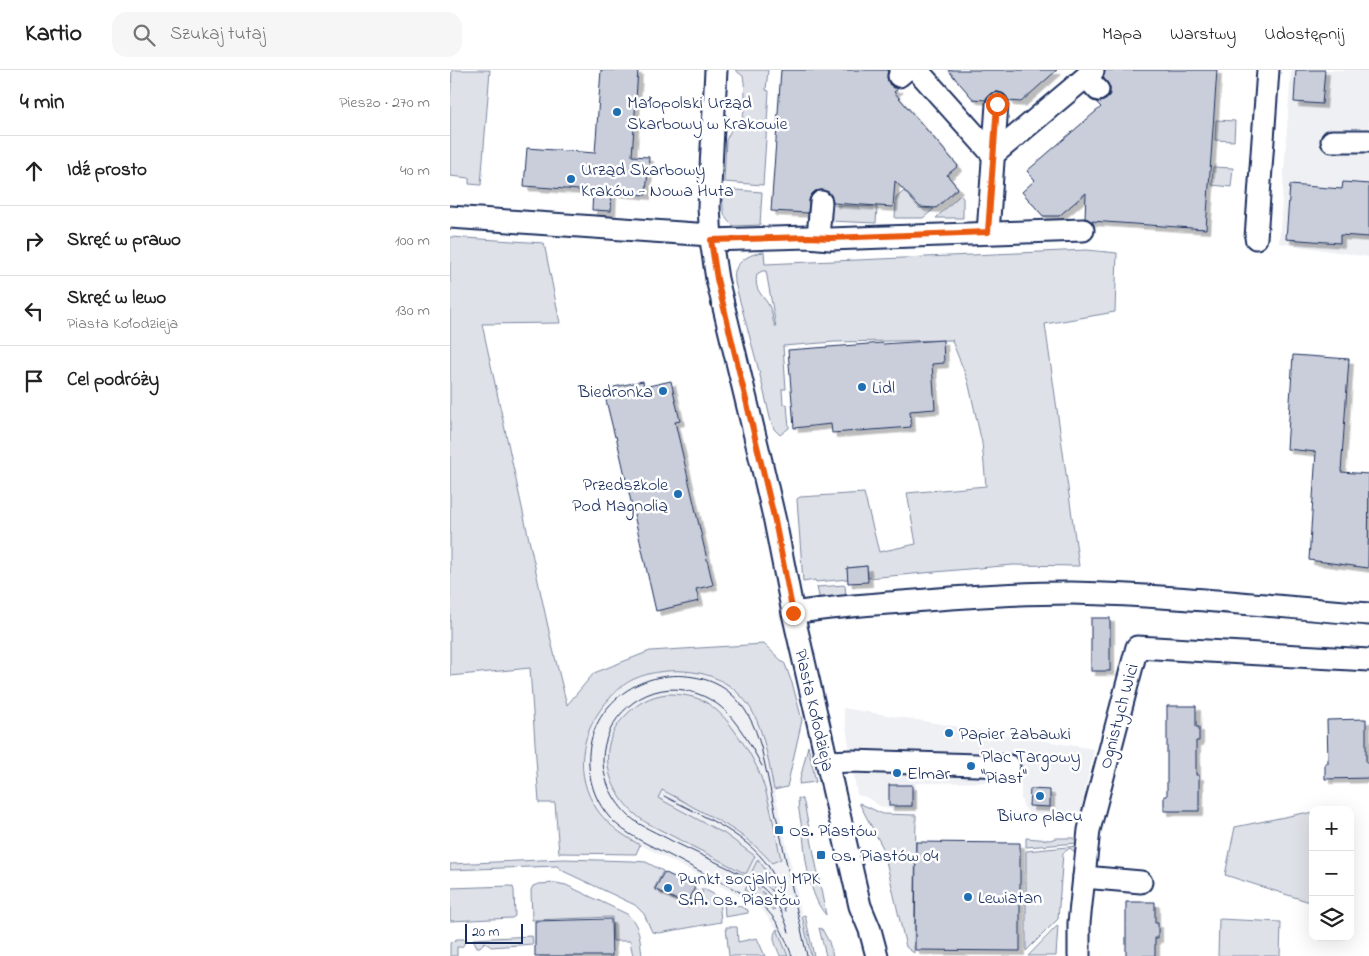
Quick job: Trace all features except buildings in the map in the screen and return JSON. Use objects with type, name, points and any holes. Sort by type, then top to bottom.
[{"type":"street","name":"Piasta Kołodzieja","points":[[716,70],[709,207],[710,238],[717,279],[764,476],[793,613],[860,906],[870,930],[877,956]]},
{"type":"street","points":[[1256,238],[1268,70]]},
{"type":"street","points":[[907,72],[993,155]]},
{"type":"street","points":[[993,155],[1092,80]]},
{"type":"street","points":[[988,232],[997,104]]},
{"type":"street","points":[[1332,141],[1369,141]]},
{"type":"street","points":[[818,237],[820,202]]},
{"type":"street","points":[[450,216],[710,238],[839,238],[1083,230]]},
{"type":"street","points":[[793,613],[814,609],[926,600],[1071,593],[1138,596],[1369,614]]},
{"type":"street","name":"Ognistych Wici","points":[[1078,956],[1079,923],[1089,830],[1137,647],[1369,660]]},
{"type":"street","points":[[828,762],[851,761],[1009,766]]},
{"type":"street","points":[[1084,877],[1141,882]]},
{"type":"street","name":"Piasta Kołodzieja","points":[[860,906],[858,933],[862,956]]},
{"type":"shaded area","points":[[452,70],[490,70],[481,185],[469,184],[469,178],[450,176]]},
{"type":"shaded area","points":[[735,70],[768,70],[766,90],[769,91],[763,185],[724,182],[726,140],[732,128],[740,126],[744,108],[743,76]]},
{"type":"shaded area","points":[[1291,70],[1369,70],[1369,257],[1279,243]]},
{"type":"shaded area","points":[[1216,120],[1235,121],[1234,141],[1215,140]]},
{"type":"shaded area","points":[[1213,167],[1233,168],[1231,187],[1212,185]]},
{"type":"shaded area","points":[[723,189],[762,192],[760,225],[734,226],[730,223],[724,214]]},
{"type":"shaded area","points":[[904,191],[919,208],[934,209],[923,218],[895,218],[896,198]]},
{"type":"shaded area","points":[[960,195],[963,198],[963,218],[936,218]]},
{"type":"shaded area","points":[[830,205],[877,207],[876,223],[829,221]]},
{"type":"shaded area","points":[[450,237],[544,243],[560,323],[482,324],[552,645],[567,705],[594,673],[650,651],[764,644],[785,664],[802,720],[787,787],[774,790],[767,753],[759,727],[748,704],[735,690],[718,679],[699,673],[670,671],[648,674],[624,685],[612,695],[601,709],[587,734],[582,762],[587,789],[597,810],[626,837],[640,845],[636,854],[559,853],[555,803],[539,803],[530,668],[450,676]]},
{"type":"shaded area","points":[[1087,250],[1117,253],[1115,312],[1045,324],[1079,566],[1013,565],[868,578],[867,566],[847,568],[848,579],[803,582],[797,499],[800,497],[864,493],[879,552],[916,544],[907,493],[986,486],[982,443],[968,381],[953,340],[834,342],[783,346],[786,389],[782,389],[783,405],[787,404],[789,428],[780,435],[774,429],[771,422],[735,283],[737,267],[747,257],[764,252],[765,264]],"holes":[[[766,271],[776,327],[769,305],[759,292],[757,285],[757,274]]]},
{"type":"shaded area","points":[[845,585],[846,597],[820,601],[817,587]]},
{"type":"shaded area","points":[[683,670],[715,678],[728,685],[741,695],[760,728],[811,956],[788,956],[777,929],[762,910],[625,837],[605,820],[592,802],[584,778],[583,752],[585,738],[600,708],[616,691],[632,680],[665,671]]},
{"type":"shaded area","points":[[667,694],[688,696],[707,703],[722,715],[738,736],[760,773],[781,859],[772,863],[736,831],[662,790],[658,798],[725,834],[755,856],[746,874],[647,823],[623,801],[615,788],[608,758],[609,743],[615,728],[626,715],[640,704],[650,698]]},
{"type":"shaded area","name":"Plac Targowy \"Piast\"","points":[[843,708],[1094,749],[1081,810],[1074,815],[1066,816],[1030,814],[1024,807],[1021,799],[1021,782],[916,783],[916,809],[889,809],[880,806],[866,797],[857,795]]},
{"type":"shaded area","points":[[808,746],[816,782],[799,784]]},
{"type":"shaded area","points":[[798,798],[802,799],[804,803],[826,915],[816,898],[809,876]]},
{"type":"shaded area","points":[[859,803],[883,814],[916,815],[914,953],[906,947],[883,848]]},
{"type":"shaded area","points":[[1309,814],[1309,902],[1225,875],[1235,827]]},
{"type":"shaded area","points":[[1026,838],[1050,840],[1073,838],[1078,843],[1026,847]]},
{"type":"shaded area","points":[[1078,846],[1077,854],[1070,848],[1063,853],[1058,919],[1026,951],[1026,851]]},
{"type":"shaded area","points":[[563,859],[646,862],[663,871],[654,889],[684,905],[687,901],[693,904],[697,898],[700,899],[703,891],[701,890],[702,888],[719,897],[721,922],[659,933],[652,932],[644,914],[635,905],[563,871],[557,866],[450,870],[450,864]]},
{"type":"shaded area","points":[[758,859],[767,872],[776,895],[767,886],[750,875]]},
{"type":"shaded area","points":[[749,882],[765,894],[775,909],[773,910],[761,899],[745,890]]},
{"type":"shaded area","points":[[556,883],[566,885],[627,914],[637,928],[642,956],[633,956],[630,941],[613,941],[612,917],[532,920],[531,890],[533,886]]},
{"type":"shaded area","points":[[513,887],[514,891],[515,916],[512,918],[450,921],[450,888]]},
{"type":"shaded area","points":[[724,899],[748,910],[748,913],[725,917]]},
{"type":"shaded area","points":[[805,915],[814,956],[811,956],[802,916]]},
{"type":"shaded area","points":[[1219,919],[1281,922],[1280,956],[1218,956]]},
{"type":"shaded area","points":[[1058,925],[1056,956],[1028,956]]},
{"type":"shaded area","points":[[726,927],[737,927],[738,942],[757,938],[765,956],[729,956]]},
{"type":"shaded area","points":[[819,928],[822,929],[829,942],[833,956],[826,956]]},
{"type":"shaded area","points":[[777,929],[788,956],[780,956],[774,939]]},
{"type":"shaded area","points":[[532,936],[533,944],[491,947],[485,942],[480,947],[477,947],[473,939]]},
{"type":"shaded area","points":[[457,939],[467,939],[462,947],[457,947],[457,956],[450,956],[450,943]]},
{"type":"tram line","points":[[792,956],[774,918],[755,900],[631,835],[610,818],[601,806],[591,780],[589,766],[590,745],[596,726],[606,710],[619,696],[636,685],[654,679],[674,676],[699,678],[713,682],[725,689],[745,710],[753,724],[761,747],[807,956]]},
{"type":"tram line","points":[[762,766],[739,727],[721,707],[708,698],[694,693],[669,689],[654,692],[640,698],[628,707],[610,730],[603,760],[605,776],[610,791],[629,816],[650,830],[747,877],[762,887],[774,900],[789,932]]},
{"type":"tram line","points":[[664,796],[709,819],[753,848],[773,874],[779,887],[785,911]]},
{"type":"place","name":"Małopolski Urząd Skarbowy w Krakowie","points":[[617,112]]},
{"type":"place","name":"Urząd Skarbowy Kraków - Nowa Huta","points":[[571,179]]},
{"type":"place","name":"Lidl","points":[[862,387]]},
{"type":"place","name":"Biedronka","points":[[663,391]]},
{"type":"place","name":"Przedszkole Pod Magnolią","points":[[678,494]]},
{"type":"place","name":"Papier Zabawki","points":[[949,733]]},
{"type":"place","name":"Plac Targowy \"Piast\"","points":[[971,766]]},
{"type":"place","name":"Elmar","points":[[897,773]]},
{"type":"place","name":"Biuro placu","points":[[1040,796]]},
{"type":"place","name":"Os. Piastów","points":[[779,830]]},
{"type":"place","name":"Os. Piastów 04","points":[[821,855]]},
{"type":"place","name":"Punkt socjalny MPK S.A. Os. Piastów","points":[[668,888]]},
{"type":"place","name":"Lewiatan","points":[[968,897]]},
{"type":"route","points":[[793,613],[775,521],[717,279],[711,240],[940,235],[988,232],[997,104]]}]
